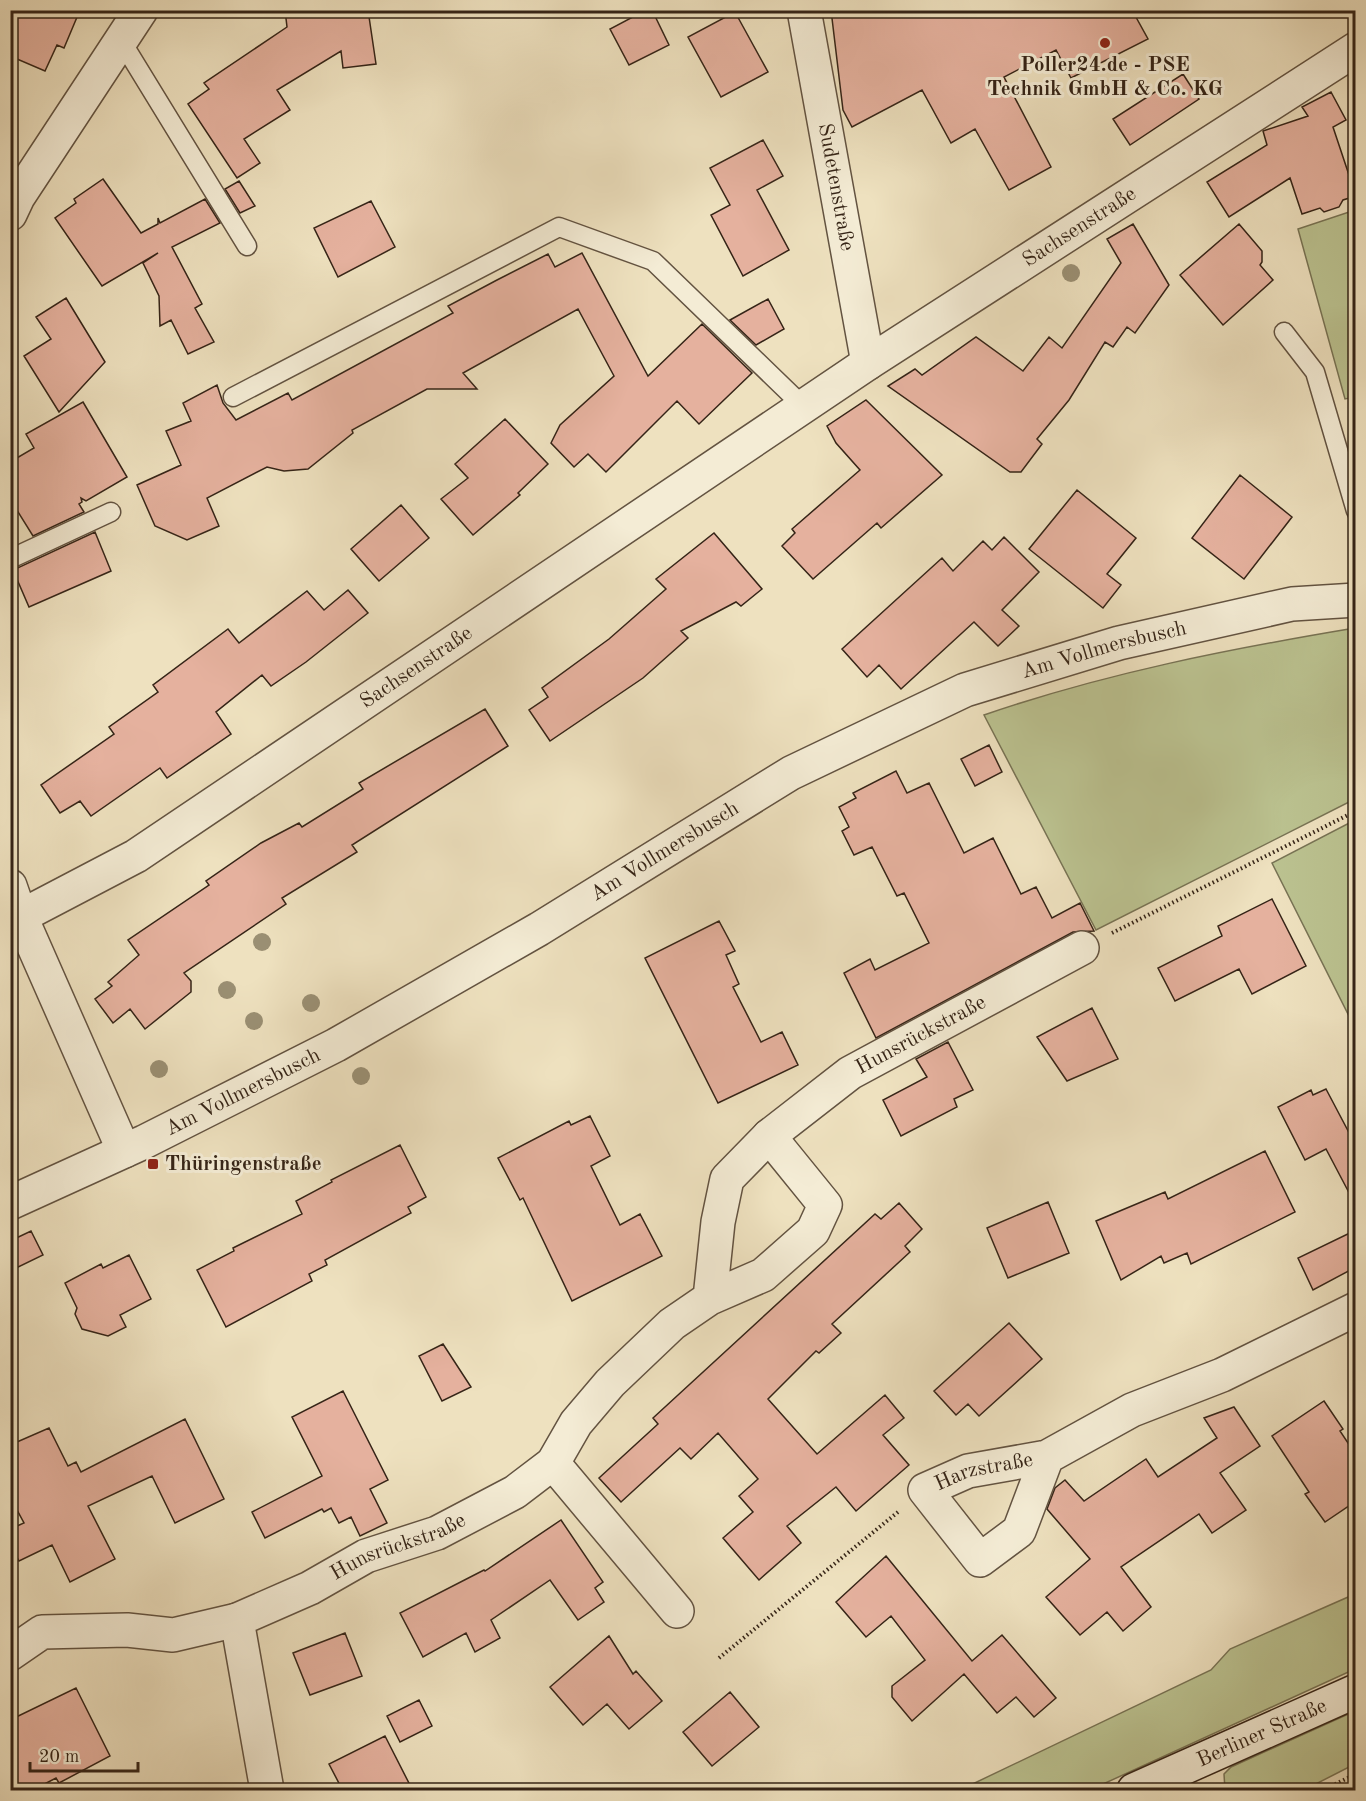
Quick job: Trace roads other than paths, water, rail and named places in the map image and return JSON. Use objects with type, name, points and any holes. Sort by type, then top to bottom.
[{"type":"street","points":[[10,214],[18,197],[141,10]]},
{"type":"street","name":"Sudetenstraße","points":[[804,10],[868,363]]},
{"type":"street","name":"Sachsenstraße","points":[[14,908],[136,856],[868,363],[1356,49]]},
{"type":"street","name":"Am Vollmersbusch","points":[[10,1203],[124,1151],[336,1045],[539,929],[791,773],[965,690],[1119,643],[1292,604],[1356,600]]},
{"type":"street","points":[[14,908],[124,1151]]},
{"type":"street","name":"Hunsrückstraße","points":[[710,1298],[718,1222],[727,1179],[769,1136],[850,1073],[1082,948]]},
{"type":"street","name":"Hunsrückstraße","points":[[10,1653],[42,1632],[128,1630],[173,1635],[237,1620],[310,1588],[366,1556],[437,1533],[515,1492],[553,1463],[576,1423],[610,1383],[672,1324],[710,1298],[764,1275],[813,1231],[825,1205],[769,1136]]},
{"type":"street","name":"Harzstraße","points":[[1047,1457],[1019,1531],[980,1560],[925,1490],[968,1471],[1047,1457],[1132,1410],[1222,1375],[1356,1310]]},
{"type":"street","points":[[553,1463],[677,1611]]},
{"type":"street","points":[[237,1620],[267,1791]]},
{"type":"street","name":"Berliner Straße","points":[[1134,1791],[1356,1691]]},
{"type":"lane","points":[[122,42],[247,246]]},
{"type":"lane","points":[[233,397],[559,227],[653,261],[804,407]]},
{"type":"lane","points":[[1284,332],[1315,372],[1356,511]]},
{"type":"lane","points":[[10,558],[111,512]]},
{"type":"place","name":"Poller24.de - PSE Technik GmbH & Co. KG","points":[[1105,43]]},
{"type":"place","name":"Thüringenstraße","points":[[153,1164]]}]
